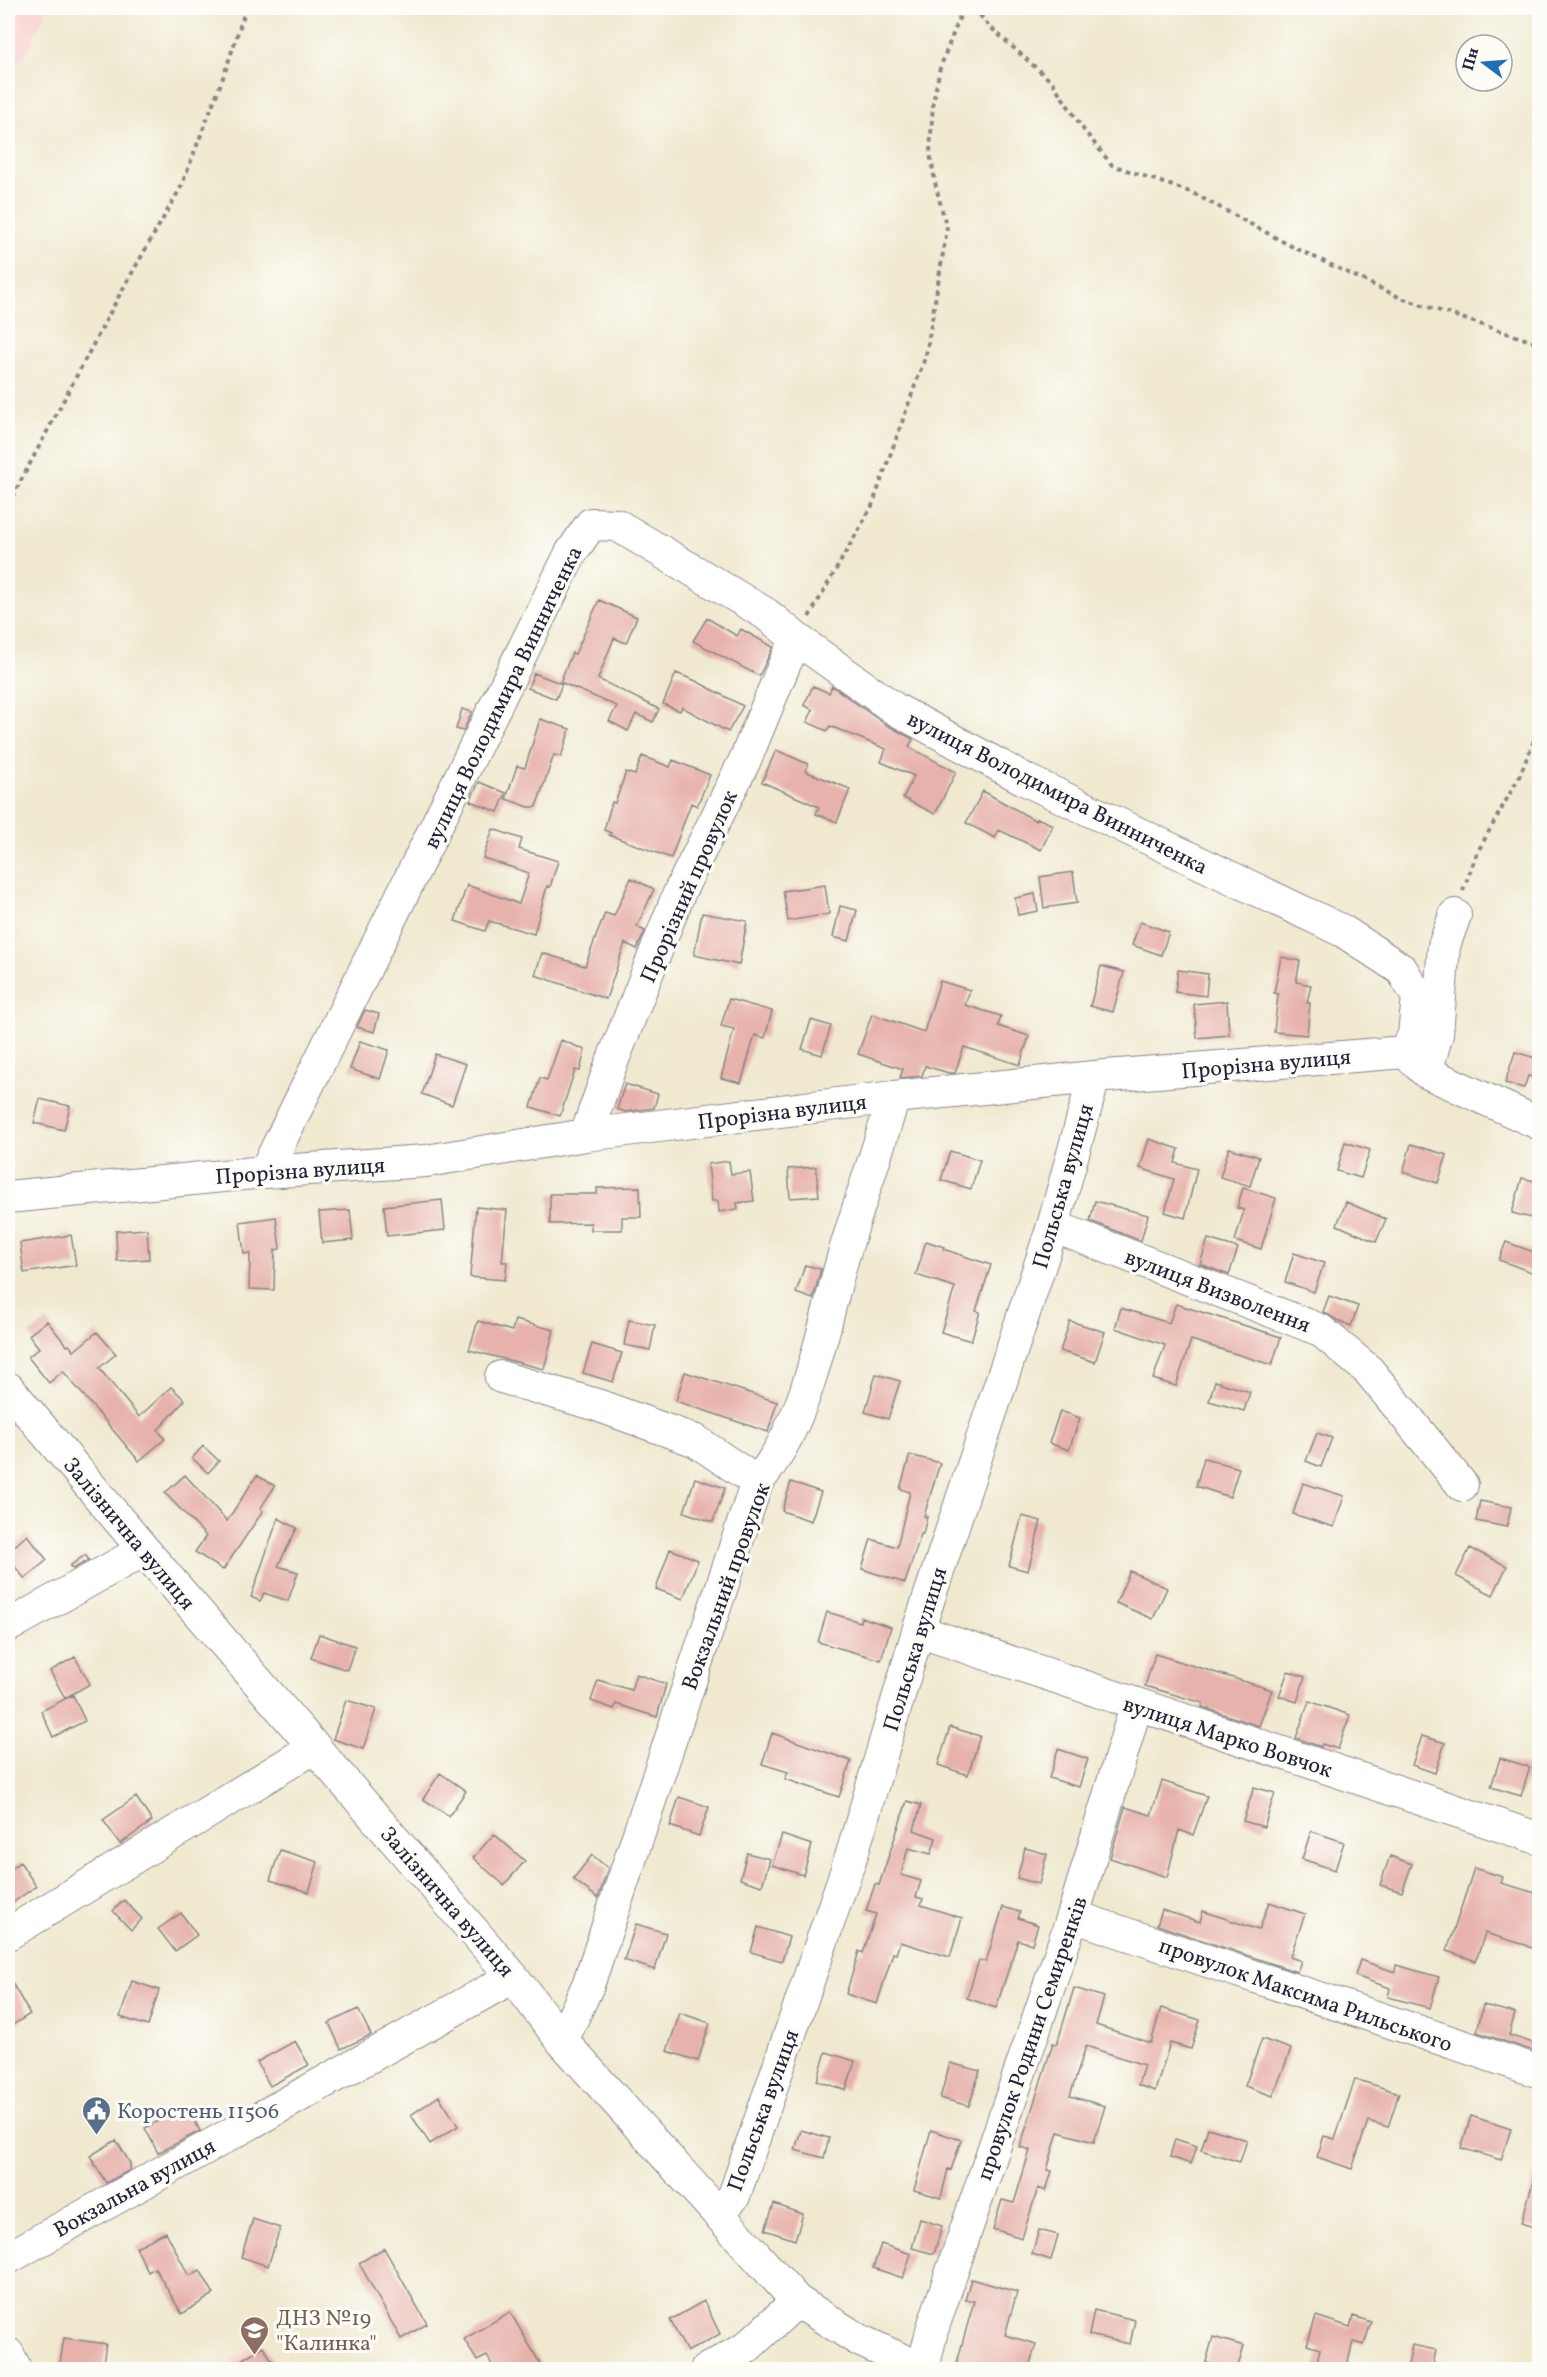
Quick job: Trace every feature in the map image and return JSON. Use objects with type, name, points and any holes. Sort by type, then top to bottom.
[{"type":"street","name":"вулиця Володимира Винниченка","points":[[265,1172],[571,553],[591,524],[617,525],[766,614],[797,639],[905,715],[1026,780],[1343,931],[1402,970],[1418,997],[1414,1035],[1415,1062]]},
{"type":"street","name":"Прорізний провулок","points":[[586,1135],[610,1067],[680,891],[745,760],[797,639]]},
{"type":"street","points":[[1415,1062],[1437,1034],[1444,946],[1455,915]]},
{"type":"street","name":"Прорізна вулиця","points":[[8,1197],[265,1172],[426,1161],[586,1135],[894,1097],[1094,1077],[1415,1062],[1539,1124]]},
{"type":"street","name":"Польська вулиця","points":[[718,2214],[734,2196],[848,1865],[918,1631],[1053,1226],[1094,1077]]},
{"type":"street","name":"Вокзальний провулок","points":[[562,2041],[588,1985],[757,1482],[770,1467],[802,1406],[845,1253],[894,1097]]},
{"type":"street","name":"вулиця Визволення","points":[[1053,1226],[1320,1329],[1369,1371],[1462,1485]]},
{"type":"street","points":[[501,1377],[597,1404],[696,1441],[757,1482]]},
{"type":"street","name":"Залізнична вулиця","points":[[8,1388],[144,1550],[513,1977],[562,2041],[797,2301],[859,2340],[924,2369]]},
{"type":"street","points":[[8,1626],[144,1550]]},
{"type":"street","name":"вулиця Марко Вовчок","points":[[918,1631],[1136,1706],[1539,1839]]},
{"type":"street","name":"провулок Родини Семиренків","points":[[924,2369],[932,2330],[1073,1916],[1136,1706]]},
{"type":"street","points":[[8,1934],[315,1747]]},
{"type":"street","name":"провулок Максима Рильського","points":[[1073,1916],[1539,2072]]},
{"type":"street","name":"Вокзальна вулиця","points":[[8,2258],[513,1977]]},
{"type":"street","points":[[706,2370],[746,2348],[797,2301]]},
{"type":"street","points":[[8,2354],[16,2370]]},
{"type":"path","points":[[8,506],[120,294],[181,187],[224,75],[246,8]]},
{"type":"path","points":[[797,639],[872,506],[926,355],[948,229],[936,187],[930,153],[933,103],[940,68],[963,8]]},
{"type":"path","points":[[974,8],[989,26],[1053,82],[1083,129],[1112,165],[1193,194],[1293,247],[1401,298],[1539,345]]},
{"type":"path","points":[[1455,915],[1477,853],[1519,777],[1539,726]]},
{"type":"shaded area","points":[[8,8],[47,8],[24,59],[8,65]]},
{"type":"shaded area","name":"ДНЗ №19 \"Калинка\"","points":[[262,2341],[280,2369],[217,2370],[217,2369]]},
{"type":"building","points":[[599,600],[637,617],[626,643],[614,638],[598,679],[659,709],[653,722],[636,714],[628,731],[609,721],[617,706],[560,682]]},
{"type":"building","points":[[707,618],[737,636],[741,629],[773,647],[759,676],[693,641]]},
{"type":"building","points":[[534,673],[562,684],[556,699],[528,688]]},
{"type":"building","points":[[676,673],[743,706],[728,732],[682,707],[680,711],[663,704]]},
{"type":"building","points":[[813,686],[829,693],[832,686],[885,724],[913,739],[909,747],[956,772],[935,814],[903,798],[914,776],[881,762],[886,749],[830,726],[827,731],[807,722],[813,710],[804,705]]},
{"type":"building","points":[[462,709],[472,712],[463,731],[456,729]]},
{"type":"building","points":[[540,719],[570,729],[561,757],[554,755],[536,807],[529,807],[506,799],[517,766],[525,768]]},
{"type":"building","points":[[776,750],[808,764],[805,771],[850,789],[837,822],[816,814],[819,807],[762,782]]},
{"type":"building","points":[[642,756],[670,767],[673,760],[710,775],[697,806],[691,803],[671,858],[609,835],[611,833],[604,830],[612,802],[615,803],[626,772],[635,775]]},
{"type":"building","points":[[479,782],[506,793],[498,812],[470,801]]},
{"type":"building","points":[[983,791],[1036,821],[1037,818],[1053,825],[1041,850],[999,830],[995,838],[966,823]]},
{"type":"building","points":[[493,829],[522,839],[519,849],[558,861],[550,887],[547,886],[534,934],[489,921],[485,931],[455,921],[467,885],[519,904],[529,873],[483,858]]},
{"type":"building","points":[[1073,872],[1077,903],[1044,908],[1040,877]]},
{"type":"building","points":[[631,878],[654,889],[637,927],[645,931],[637,949],[625,943],[606,999],[535,975],[542,953],[585,966],[605,913],[614,916]]},
{"type":"building","points":[[825,885],[829,914],[788,921],[783,891]]},
{"type":"building","points":[[1035,894],[1038,911],[1018,915],[1015,898]]},
{"type":"building","points":[[840,906],[857,910],[849,941],[833,937]]},
{"type":"building","points":[[702,913],[747,921],[739,965],[694,955]]},
{"type":"building","points":[[1140,922],[1169,932],[1161,955],[1132,945]]},
{"type":"building","points":[[1281,957],[1300,961],[1296,982],[1311,985],[1307,1003],[1310,1003],[1307,1035],[1274,1032],[1278,994],[1274,993]]},
{"type":"building","points":[[1101,966],[1124,972],[1113,1012],[1090,1006]]},
{"type":"building","points":[[1178,970],[1208,974],[1206,996],[1175,992]]},
{"type":"building","points":[[940,981],[970,990],[965,1005],[1001,1016],[998,1026],[1029,1036],[1020,1065],[964,1047],[955,1073],[925,1066],[922,1076],[900,1078],[903,1069],[858,1054],[872,1014],[924,1032]]},
{"type":"building","points":[[729,999],[772,1011],[765,1038],[755,1035],[741,1083],[721,1078],[734,1029],[721,1026]]},
{"type":"building","points":[[1227,1001],[1229,1035],[1197,1038],[1194,1004]]},
{"type":"building","points":[[365,1010],[379,1014],[374,1032],[357,1027]]},
{"type":"building","points":[[811,1020],[831,1026],[822,1055],[802,1049]]},
{"type":"building","points":[[561,1040],[585,1050],[580,1071],[575,1070],[560,1116],[531,1107],[540,1078],[547,1080]]},
{"type":"building","points":[[360,1041],[389,1050],[380,1079],[350,1069]]},
{"type":"building","points":[[1515,1052],[1539,1059],[1539,1079],[1528,1076],[1524,1088],[1505,1083]]},
{"type":"building","points":[[435,1054],[466,1064],[452,1105],[422,1094]]},
{"type":"building","points":[[625,1084],[658,1094],[654,1108],[626,1112],[617,1109]]},
{"type":"building","points":[[40,1099],[70,1106],[64,1130],[34,1123]]},
{"type":"building","points":[[1149,1139],[1179,1149],[1175,1163],[1197,1169],[1185,1218],[1165,1212],[1174,1179],[1140,1168]]},
{"type":"building","points":[[1345,1142],[1370,1150],[1361,1178],[1337,1171]]},
{"type":"building","points":[[1411,1144],[1447,1155],[1438,1183],[1403,1172]]},
{"type":"building","points":[[1229,1148],[1259,1157],[1250,1186],[1220,1177]]},
{"type":"building","points":[[950,1151],[980,1160],[971,1189],[941,1180]]},
{"type":"building","points":[[729,1161],[731,1174],[750,1172],[754,1201],[737,1203],[738,1209],[719,1212],[718,1201],[712,1201],[708,1164]]},
{"type":"building","points":[[816,1167],[819,1196],[790,1198],[788,1169]]},
{"type":"building","points":[[1522,1178],[1539,1182],[1539,1220],[1512,1213]]},
{"type":"building","points":[[640,1187],[641,1217],[622,1217],[622,1230],[591,1230],[591,1223],[550,1224],[550,1194],[597,1194],[597,1188]]},
{"type":"building","points":[[1243,1188],[1276,1198],[1261,1249],[1235,1241],[1244,1210],[1237,1208]]},
{"type":"building","points":[[442,1200],[445,1230],[387,1236],[384,1206]]},
{"type":"building","points":[[1095,1201],[1148,1215],[1141,1241],[1090,1221]]},
{"type":"building","points":[[1346,1202],[1386,1219],[1376,1242],[1337,1225]]},
{"type":"building","points":[[476,1207],[507,1210],[502,1262],[507,1262],[505,1280],[470,1277]]},
{"type":"building","points":[[350,1210],[353,1240],[322,1243],[319,1212]]},
{"type":"building","points":[[276,1217],[280,1249],[275,1250],[274,1290],[249,1289],[250,1253],[244,1254],[240,1222]]},
{"type":"building","points":[[147,1229],[149,1259],[117,1261],[116,1231]]},
{"type":"building","points":[[71,1235],[76,1265],[24,1273],[20,1243]]},
{"type":"building","points":[[1208,1239],[1238,1248],[1229,1275],[1200,1264]]},
{"type":"building","points":[[926,1241],[991,1265],[976,1311],[980,1312],[971,1341],[941,1332],[955,1287],[916,1275]]},
{"type":"building","points":[[1506,1242],[1539,1254],[1539,1275],[1499,1260]]},
{"type":"building","points":[[1294,1253],[1324,1263],[1314,1292],[1285,1282]]},
{"type":"building","points":[[805,1265],[821,1269],[813,1299],[796,1293]]},
{"type":"building","points":[[1329,1296],[1358,1306],[1351,1326],[1323,1312]]},
{"type":"building","points":[[1176,1304],[1281,1337],[1272,1365],[1191,1340],[1176,1386],[1153,1379],[1165,1345],[1115,1328],[1121,1308],[1169,1323]]},
{"type":"building","points":[[515,1320],[554,1330],[544,1369],[469,1350],[478,1321],[512,1331]]},
{"type":"building","points":[[629,1320],[655,1325],[650,1350],[624,1345]]},
{"type":"building","points":[[47,1321],[67,1346],[69,1345],[74,1351],[97,1332],[116,1354],[99,1368],[139,1417],[171,1387],[185,1400],[158,1430],[165,1439],[139,1461],[63,1371],[49,1383],[28,1357],[39,1348],[29,1335]]},
{"type":"building","points":[[1070,1321],[1105,1332],[1095,1362],[1060,1351]]},
{"type":"building","points":[[592,1344],[622,1353],[613,1382],[583,1373]]},
{"type":"building","points":[[685,1372],[777,1402],[768,1432],[676,1401]]},
{"type":"building","points":[[876,1374],[900,1381],[888,1419],[865,1412]]},
{"type":"building","points":[[1215,1381],[1250,1392],[1244,1411],[1209,1401]]},
{"type":"building","points":[[1060,1411],[1080,1418],[1069,1450],[1049,1443]]},
{"type":"building","points":[[1317,1433],[1332,1438],[1321,1467],[1306,1461]]},
{"type":"building","points":[[203,1446],[219,1461],[208,1473],[192,1458]]},
{"type":"building","points":[[910,1455],[940,1463],[924,1516],[927,1517],[923,1534],[921,1534],[905,1583],[862,1569],[871,1539],[897,1547],[910,1492],[900,1489]]},
{"type":"building","points":[[1204,1458],[1239,1468],[1230,1497],[1196,1486]]},
{"type":"building","points":[[185,1475],[227,1521],[257,1475],[275,1486],[260,1509],[263,1511],[223,1570],[195,1552],[206,1536],[165,1493]]},
{"type":"building","points":[[695,1478],[725,1488],[713,1522],[684,1512]]},
{"type":"building","points":[[791,1482],[821,1492],[811,1521],[782,1511]]},
{"type":"building","points":[[1303,1483],[1344,1496],[1334,1527],[1293,1514]]},
{"type":"building","points":[[1480,1501],[1511,1507],[1507,1527],[1476,1521]]},
{"type":"building","points":[[1022,1516],[1041,1521],[1028,1571],[1009,1566]]},
{"type":"building","points":[[278,1518],[297,1528],[278,1566],[298,1572],[288,1601],[264,1593],[260,1601],[251,1597]]},
{"type":"building","points":[[27,1535],[47,1560],[25,1579],[8,1558],[8,1552]]},
{"type":"building","points":[[1470,1548],[1507,1566],[1493,1595],[1456,1576]]},
{"type":"building","points":[[670,1549],[698,1560],[683,1599],[656,1589]]},
{"type":"building","points":[[85,1555],[89,1560],[73,1569],[70,1566]]},
{"type":"building","points":[[1130,1571],[1167,1588],[1153,1619],[1116,1603]]},
{"type":"building","points":[[827,1612],[860,1622],[861,1617],[891,1627],[881,1660],[818,1642]]},
{"type":"building","points":[[319,1634],[355,1646],[347,1670],[311,1658]]},
{"type":"building","points":[[1155,1654],[1272,1690],[1259,1726],[1202,1707],[1203,1703],[1145,1686]]},
{"type":"building","points":[[75,1657],[90,1684],[65,1698],[50,1671]]},
{"type":"building","points":[[1288,1671],[1305,1677],[1297,1702],[1279,1696]]},
{"type":"building","points":[[636,1674],[666,1684],[657,1717],[616,1704],[614,1709],[591,1701],[598,1680],[631,1690]]},
{"type":"building","points":[[73,1695],[85,1721],[53,1737],[41,1711]]},
{"type":"building","points":[[346,1700],[376,1709],[363,1749],[333,1739]]},
{"type":"building","points":[[1309,1701],[1350,1715],[1338,1749],[1322,1744],[1321,1747],[1296,1738]]},
{"type":"building","points":[[950,1727],[980,1736],[968,1775],[938,1765]]},
{"type":"building","points":[[772,1733],[851,1761],[839,1797],[785,1779],[788,1772],[762,1764]]},
{"type":"building","points":[[1422,1736],[1445,1743],[1435,1773],[1412,1765]]},
{"type":"building","points":[[1058,1749],[1088,1759],[1079,1787],[1049,1778]]},
{"type":"building","points":[[1500,1758],[1530,1767],[1521,1796],[1491,1787]]},
{"type":"building","points":[[440,1773],[466,1791],[449,1816],[423,1799]]},
{"type":"building","points":[[1162,1781],[1207,1796],[1193,1835],[1179,1830],[1167,1877],[1110,1858],[1125,1807],[1151,1815]]},
{"type":"building","points":[[1254,1787],[1275,1793],[1264,1827],[1243,1821]]},
{"type":"building","points":[[136,1797],[152,1821],[120,1844],[103,1820]]},
{"type":"building","points":[[679,1797],[709,1807],[699,1836],[670,1826]]},
{"type":"building","points":[[907,1801],[921,1805],[914,1830],[936,1838],[931,1854],[908,1848],[901,1875],[921,1881],[916,1897],[923,1899],[921,1905],[962,1918],[950,1957],[900,1942],[896,1954],[893,1953],[877,2004],[846,1994],[859,1951],[863,1953],[876,1914],[866,1911],[875,1884],[879,1885]]},
{"type":"building","points":[[1311,1831],[1344,1842],[1335,1870],[1302,1859]]},
{"type":"building","points":[[494,1834],[525,1861],[504,1885],[473,1858]]},
{"type":"building","points":[[782,1835],[812,1845],[803,1875],[772,1865]]},
{"type":"building","points":[[1025,1848],[1047,1854],[1039,1884],[1017,1878]]},
{"type":"building","points":[[280,1850],[318,1862],[309,1892],[270,1880]]},
{"type":"building","points":[[747,1853],[770,1859],[762,1886],[740,1879]]},
{"type":"building","points":[[592,1855],[608,1868],[598,1898],[573,1879]]},
{"type":"building","points":[[1390,1856],[1412,1864],[1402,1892],[1380,1885]]},
{"type":"building","points":[[20,1862],[36,1886],[8,1906],[8,1871]]},
{"type":"building","points":[[1474,1868],[1503,1877],[1501,1883],[1539,1894],[1539,1949],[1485,1933],[1476,1961],[1447,1951]]},
{"type":"building","points":[[124,1900],[142,1919],[131,1930],[113,1911]]},
{"type":"building","points":[[1269,1902],[1305,1914],[1290,1957],[1301,1961],[1297,1972],[1157,1925],[1162,1910],[1200,1922],[1203,1911],[1259,1930]]},
{"type":"building","points":[[1003,1907],[1020,1912],[1018,1918],[1038,1925],[1032,1944],[1018,1940],[996,2008],[967,1998],[979,1960],[986,1962]]},
{"type":"building","points":[[181,1913],[197,1935],[175,1951],[158,1929]]},
{"type":"building","points":[[636,1924],[666,1933],[655,1970],[624,1960]]},
{"type":"building","points":[[758,1927],[789,1937],[782,1961],[751,1952]]},
{"type":"building","points":[[1360,1960],[1395,1972],[1396,1965],[1439,1977],[1430,2008],[1388,1997],[1390,1988],[1355,1976]]},
{"type":"building","points":[[8,1976],[30,2014],[8,2028]]},
{"type":"building","points":[[132,1981],[159,1990],[148,2026],[120,2017]]},
{"type":"building","points":[[1074,1988],[1104,1997],[1096,2025],[1151,2043],[1161,2008],[1200,2020],[1191,2049],[1170,2043],[1155,2091],[1138,2085],[1144,2065],[1086,2046],[1070,2096],[1105,2106],[1094,2142],[1058,2132],[1047,2170],[1052,2171],[1046,2191],[1038,2188],[1022,2238],[993,2229],[1002,2200],[1014,2203],[1030,2150],[1020,2147],[1053,2043],[1057,2044]]},
{"type":"building","points":[[1483,2005],[1515,2013],[1509,2035],[1536,2044],[1534,2051],[1477,2032]]},
{"type":"building","points":[[358,2009],[371,2035],[341,2049],[329,2023]]},
{"type":"building","points":[[680,2013],[710,2023],[698,2061],[667,2051]]},
{"type":"building","points":[[1262,2039],[1291,2049],[1273,2096],[1245,2086]]},
{"type":"building","points":[[295,2041],[309,2065],[270,2086],[257,2062]]},
{"type":"building","points":[[826,2052],[855,2061],[846,2090],[817,2081]]},
{"type":"building","points":[[950,2063],[980,2071],[969,2106],[940,2098]]},
{"type":"building","points":[[1355,2079],[1399,2093],[1388,2127],[1368,2121],[1352,2169],[1317,2157],[1324,2136],[1335,2139]]},
{"type":"building","points":[[439,2096],[458,2126],[430,2144],[411,2115]]},
{"type":"building","points":[[187,2106],[200,2131],[158,2153],[145,2128]]},
{"type":"building","points":[[1471,2116],[1511,2129],[1501,2160],[1461,2148]]},
{"type":"building","points":[[1208,2128],[1247,2140],[1240,2162],[1201,2150]]},
{"type":"building","points":[[801,2130],[829,2138],[824,2158],[795,2150]]},
{"type":"building","points":[[931,2130],[961,2140],[951,2170],[948,2169],[941,2198],[914,2190]]},
{"type":"building","points":[[1175,2139],[1197,2146],[1191,2164],[1170,2157]]},
{"type":"building","points":[[116,2140],[130,2163],[130,2170],[106,2183],[90,2156]]},
{"type":"building","points":[[1535,2175],[1539,2175],[1539,2229],[1521,2223]]},
{"type":"building","points":[[774,2204],[803,2214],[795,2240],[765,2230]]},
{"type":"building","points":[[253,2219],[280,2228],[268,2266],[241,2257]]},
{"type":"building","points":[[920,2219],[942,2226],[934,2254],[912,2248]]},
{"type":"building","points":[[1039,2230],[1058,2235],[1051,2260],[1032,2254]]},
{"type":"building","points":[[166,2232],[189,2276],[200,2270],[214,2294],[182,2314],[155,2268],[148,2272],[136,2247]]},
{"type":"building","points":[[881,2244],[911,2254],[903,2278],[873,2268]]},
{"type":"building","points":[[384,2248],[427,2324],[401,2339],[359,2263]]},
{"type":"building","points":[[971,2279],[1017,2292],[1005,2335],[1036,2344],[1028,2370],[968,2370],[956,2366],[974,2301],[965,2299]]},
{"type":"building","points":[[704,2301],[720,2334],[687,2352],[670,2320]]},
{"type":"building","points":[[1094,2310],[1135,2320],[1130,2344],[1089,2335]]},
{"type":"building","points":[[510,2312],[544,2370],[495,2370],[487,2356],[477,2361],[464,2339]]},
{"type":"building","points":[[1316,2316],[1350,2327],[1353,2316],[1371,2322],[1364,2345],[1353,2342],[1346,2370],[1315,2370],[1320,2349],[1307,2345]]},
{"type":"building","points":[[1213,2337],[1244,2346],[1237,2370],[1206,2362]]},
{"type":"building","points":[[64,2338],[106,2344],[102,2370],[59,2370]]},
{"type":"building","points":[[1412,2345],[1436,2350],[1432,2370],[1407,2370]]},
{"type":"building","name":"ДНЗ №19 \"Калинка\"","points":[[263,2346],[278,2370],[226,2370]]},
{"type":"place","name":"Коростень 11506","points":[[96,2136]]},
{"type":"place","name":"ДНЗ №19 \"Калинка\"","points":[[255,2356]]}]
